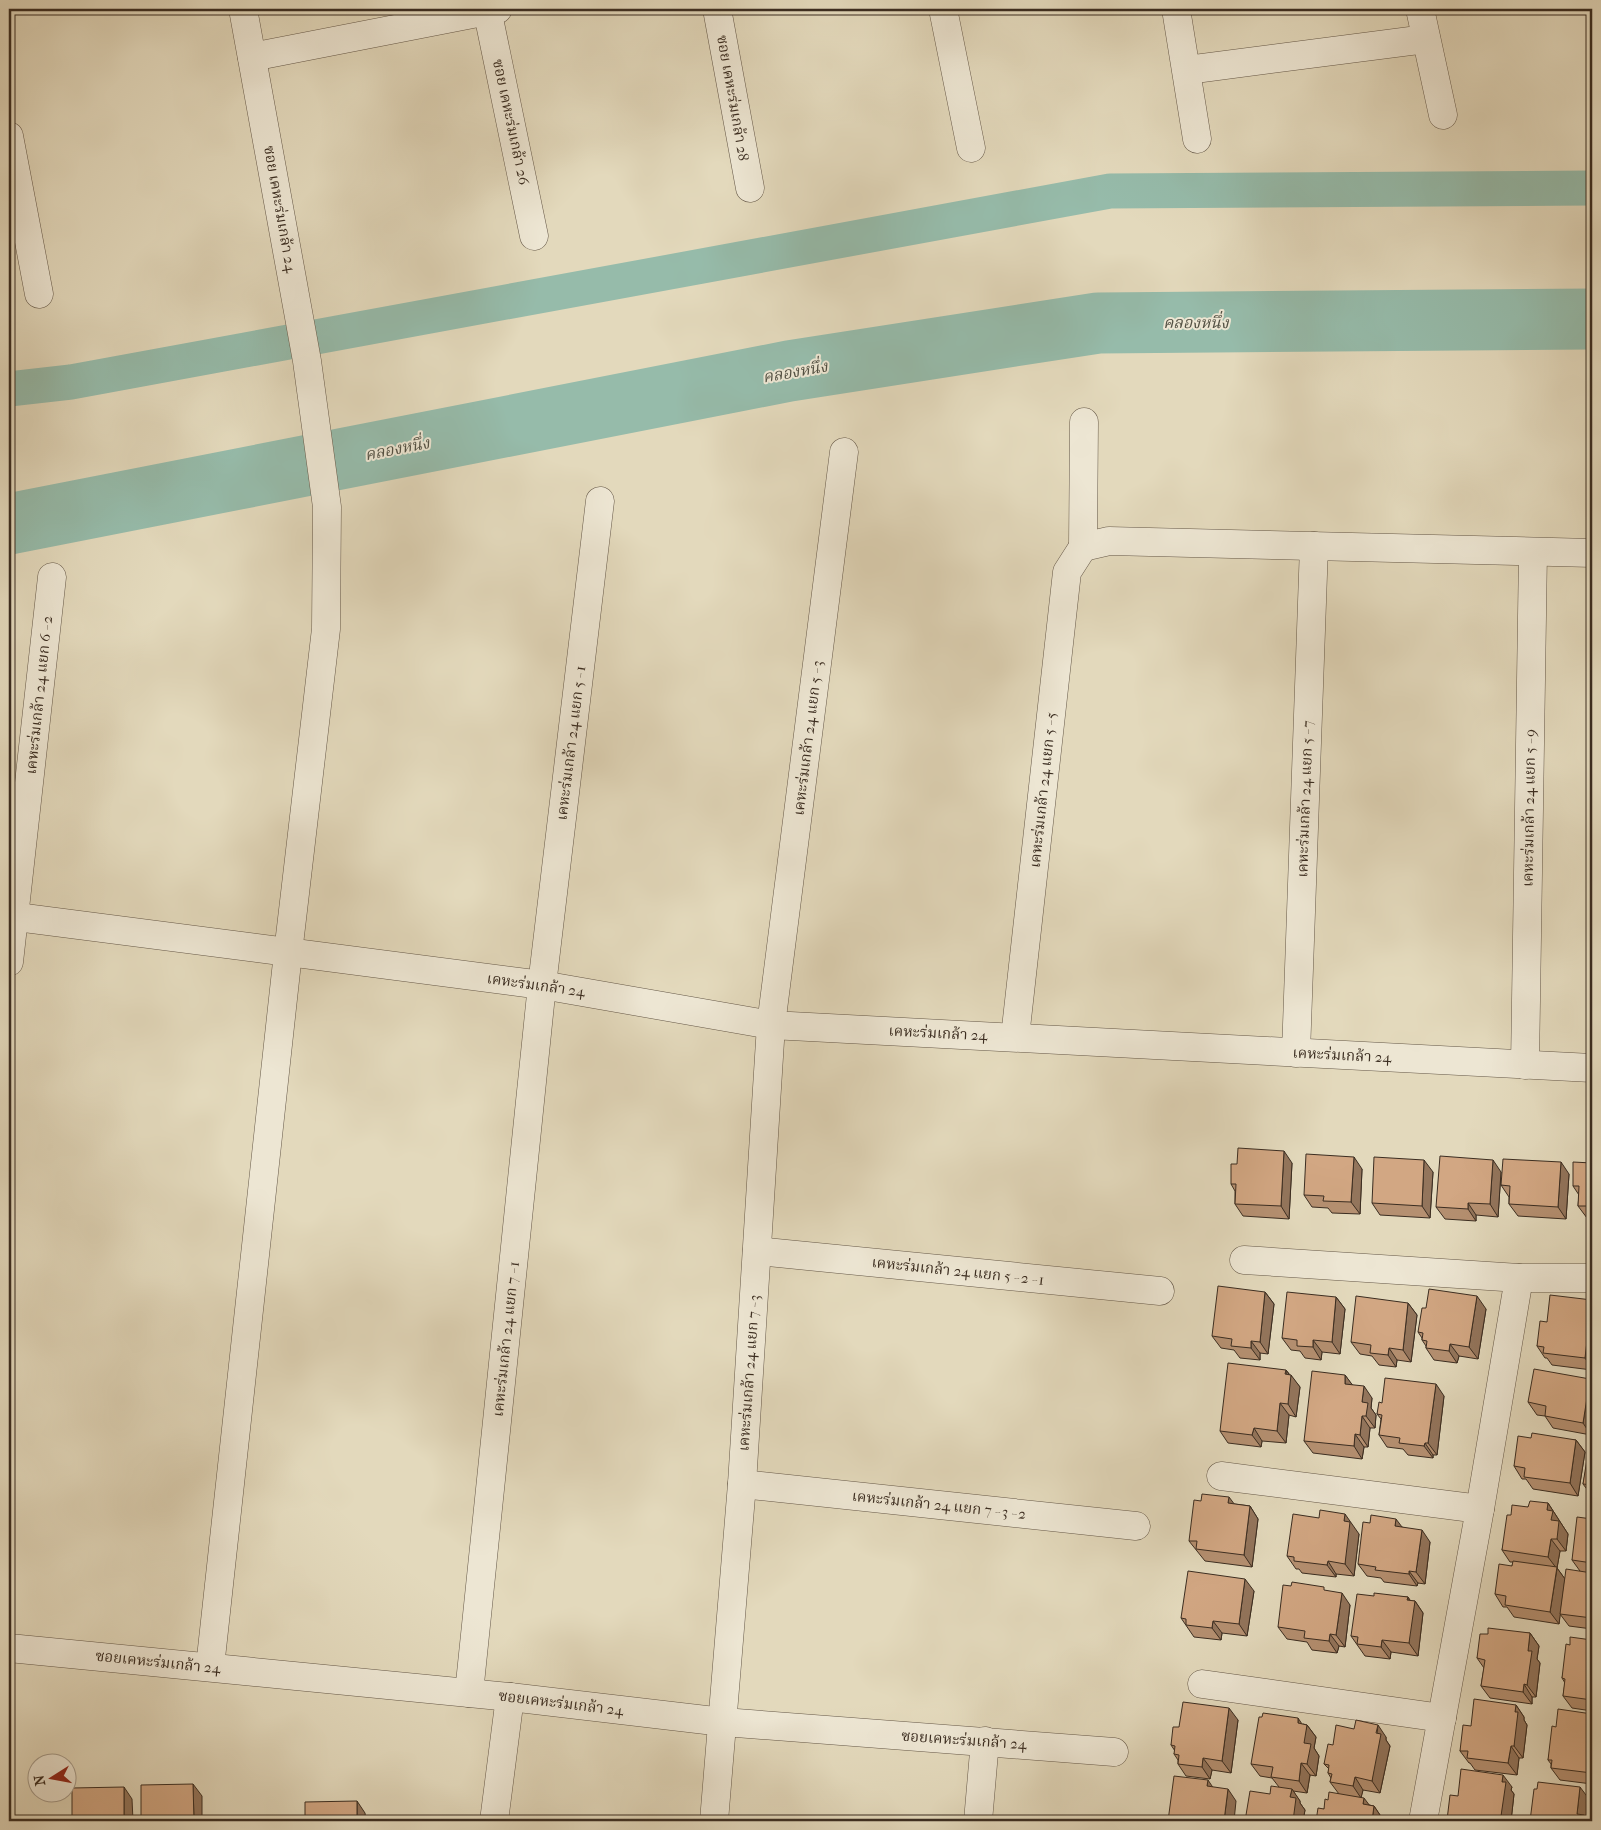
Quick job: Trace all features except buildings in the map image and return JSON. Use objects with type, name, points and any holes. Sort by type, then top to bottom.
[{"type":"street","name":"ซอย เคหะร่มเกล้า 24","points":[[210,1667],[288,953],[326,629],[327,507],[307,361],[244,9]]},
{"type":"street","points":[[252,57],[491,9]]},
{"type":"street","name":"ซอย เคหะร่มเกล้า 26","points":[[491,9],[534,236]]},
{"type":"street","name":"ซอย เคหะร่มเกล้า 28","points":[[717,9],[750,188]]},
{"type":"street","points":[[942,9],[971,148]]},
{"type":"street","points":[[1176,9],[1197,139]]},
{"type":"street","points":[[1420,9],[1443,115]]},
{"type":"street","points":[[1187,70],[1426,39]]},
{"type":"street","points":[[9,136],[39,294]]},
{"type":"street","points":[[1084,422],[1083,547],[1109,541],[1592,553]]},
{"type":"street","name":"เคหะร่มเกล้า 24 แยก 5 - 3","points":[[772,1025],[844,452]]},
{"type":"street","name":"เคหะร่มเกล้า 24 แยก 5 - 1","points":[[542,984],[600,500]]},
{"type":"street","name":"เคหะร่มเกล้า 24 แยก 5 - 7","points":[[1296,1052],[1314,546]]},
{"type":"street","name":"เคหะร่มเกล้า 24 แยก 5 - 5","points":[[1015,1037],[1067,572],[1083,547]]},
{"type":"street","name":"เคหะร่มเกล้า 24 แยก 5 - 9","points":[[1525,1064],[1533,552]]},
{"type":"street","name":"เคหะร่มเกล้า 24 แยก 6 - 2","points":[[9,962],[11,916],[52,578]]},
{"type":"street","name":"เคหะร่มเกล้า 24","points":[[11,916],[288,953],[542,984],[772,1025],[1592,1068]]},
{"type":"street","name":"เคหะร่มเกล้า 24 แยก 7 - 1","points":[[469,1693],[542,984]]},
{"type":"street","name":"เคหะร่มเกล้า 24 แยก 7 - 3","points":[[714,1821],[742,1484],[772,1025]]},
{"type":"street","name":"เคหะร่มเกล้า 24 แยก 5 - 2 - 1","points":[[757,1251],[1160,1291]]},
{"type":"street","points":[[1244,1260],[1519,1278],[1592,1278]]},
{"type":"street","points":[[1423,1821],[1480,1509],[1519,1278]]},
{"type":"street","points":[[1221,1476],[1480,1509]]},
{"type":"street","name":"เคหะร่มเกล้า 24 แยก 7 - 3 - 2","points":[[742,1484],[1136,1526]]},
{"type":"street","name":"ซอยเคหะร่มเกล้า 24","points":[[9,1648],[510,1697],[722,1722],[1114,1752]]},
{"type":"street","points":[[1202,1684],[1442,1718]]},
{"type":"street","points":[[494,1821],[510,1697]]},
{"type":"street","points":[[978,1821],[985,1741]]},
{"type":"waterway","points":[[9,389],[71,382],[1110,191],[1592,188]]},
{"type":"waterway","name":"คลองหนึ่ง","points":[[9,524],[789,371],[1098,323],[1592,319]]}]
